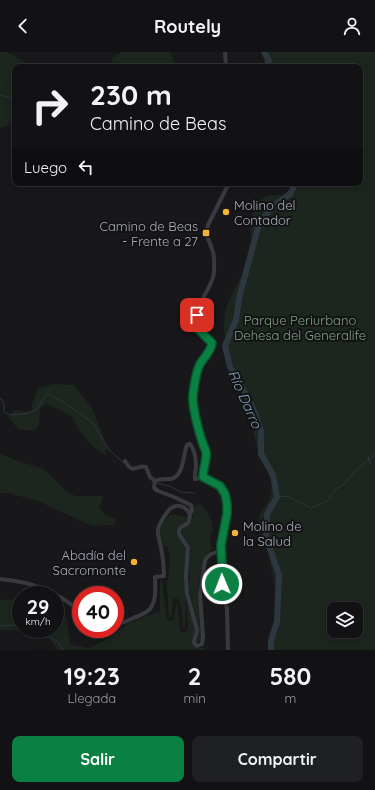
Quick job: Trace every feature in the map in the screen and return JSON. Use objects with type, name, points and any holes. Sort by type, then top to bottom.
[{"type":"street","points":[[225,52],[226,64]]},
{"type":"street","points":[[203,477],[207,459],[193,396],[198,369],[212,343],[198,329],[197,315],[214,275],[214,253],[207,239],[208,225],[228,186]]},
{"type":"street","points":[[154,481],[157,479],[172,478],[179,474],[187,445],[190,444],[192,445],[195,456],[195,479],[203,477],[220,486],[225,494],[227,514],[221,542],[221,579],[226,609],[228,650]]},
{"type":"street","points":[[125,460],[133,469],[142,466],[146,468],[150,477],[154,481],[155,489],[190,505],[192,510],[189,522],[178,531],[179,536],[188,548],[186,567],[187,589],[197,630],[194,641],[197,646],[203,642],[200,594],[206,557],[211,553],[221,552]]},
{"type":"street","points":[[124,623],[150,609],[154,602],[156,592],[155,577],[164,576],[161,547],[158,538],[160,523],[170,509],[175,506],[185,508],[190,514]]},
{"type":"street","points":[[0,579],[14,580],[48,590],[72,605]]},
{"type":"green space","points":[[0,52],[7,52],[24,61],[25,64],[12,64],[12,124],[0,128]]},
{"type":"green space","points":[[121,52],[170,52],[175,64],[111,64],[112,58]]},
{"type":"green space","name":"Parque Periurbano Dehesa del Generalife","points":[[265,52],[375,52],[375,650],[269,650],[275,616],[275,592],[269,555],[260,530],[259,517],[269,499],[271,481],[258,450],[248,406],[234,372],[229,354],[224,329],[225,314],[227,305],[243,273],[249,257],[252,216],[257,204],[263,198],[267,196],[288,194],[292,192],[295,186],[363,186],[363,64],[263,64]]},
{"type":"green space","points":[[53,384],[74,385],[92,408],[107,447],[105,455],[90,444],[76,425],[72,416],[47,404],[40,408],[39,425],[35,430],[19,430],[8,417],[16,410],[32,413],[32,404],[38,388]]},
{"type":"green space","points":[[0,453],[15,460],[44,469],[68,493],[76,496],[103,496],[99,508],[107,516],[116,519],[115,525],[92,526],[38,501],[8,493],[0,493]]},
{"type":"green space","points":[[200,504],[205,508],[212,522],[213,529],[210,541],[212,548],[204,559],[198,589],[202,636],[198,643],[197,640],[199,632],[189,589],[189,562],[191,550],[180,533],[191,522],[194,506]]},
{"type":"green space","points":[[170,515],[188,517],[185,523],[177,530],[177,534],[185,547],[187,555],[184,629],[181,608],[177,598],[173,601],[171,617],[169,617],[168,613],[167,589],[170,557],[167,546],[163,546],[160,536],[160,529]]},
{"type":"green space","points":[[162,580],[167,619],[172,621],[174,619],[177,603],[180,629],[181,632],[185,632],[188,625],[187,601],[193,618],[194,633],[192,645],[205,650],[57,650],[53,643],[47,638],[64,638],[64,618],[67,618],[70,645],[89,648],[109,638],[124,638],[124,626],[127,624],[160,612],[160,581]]},
{"type":"green space","points":[[12,599],[12,630],[0,630],[0,600]]},
{"type":"waterway","name":"Río Darro","points":[[264,52],[269,61],[268,64]]},
{"type":"waterway","points":[[0,95],[12,98]]},
{"type":"waterway","name":"Río Darro","points":[[271,650],[271,640],[277,622],[279,575],[266,537],[267,514],[277,497],[273,475],[261,454],[261,431],[255,413],[230,367],[225,346],[236,320],[240,294],[259,224],[272,207],[290,194],[294,186]]},
{"type":"waterway","points":[[0,399],[2,399],[5,413],[10,415],[24,414],[36,410],[47,394],[62,401],[93,423],[109,450],[124,463]]},
{"type":"waterway","points":[[277,497],[287,496],[311,508],[321,504],[329,499],[336,489],[345,483],[354,472],[375,454]]},
{"type":"waterway","points":[[368,457],[371,465]]},
{"type":"waterway","points":[[157,483],[169,486],[181,492],[195,493]]},
{"type":"waterway","points":[[0,626],[12,625]]},
{"type":"waterway","points":[[52,638],[57,641],[64,650]]},
{"type":"place","name":"Molino del Contador","points":[[226,212]]},
{"type":"place","name":"Camino de Beas - Frente a 27","points":[[206,233]]},
{"type":"place","name":"Molino de la Salud","points":[[235,533]]},
{"type":"place","name":"Abadía del Sacromonte","points":[[134,562]]},
{"type":"route","points":[[197,315],[199,331],[212,343],[198,369],[193,396],[200,433],[205,447],[206,462],[203,477],[220,486],[225,494],[227,504],[227,514],[220,548],[222,558],[222,584]]}]
